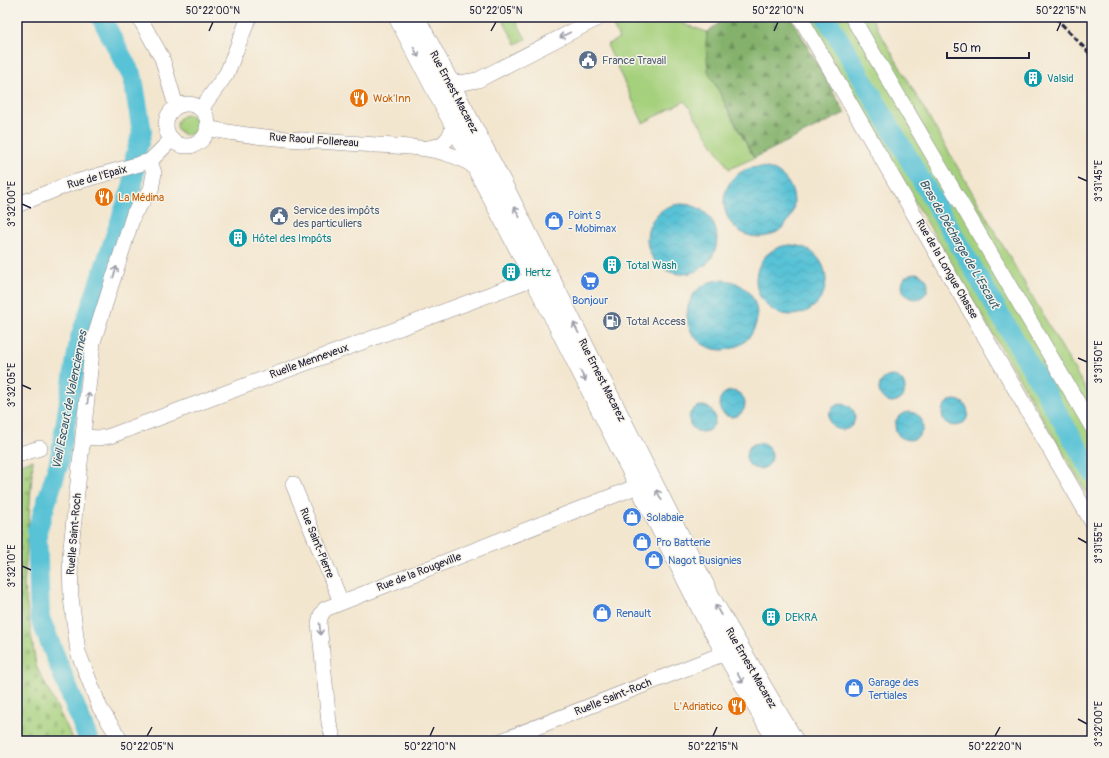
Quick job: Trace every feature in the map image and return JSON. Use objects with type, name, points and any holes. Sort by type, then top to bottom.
[{"type":"main road","name":"Rue Ernest Macarez","points":[[398,17],[479,170],[638,486],[725,652],[777,741]]},
{"type":"main road","name":"Rue Ernest Macarez","points":[[415,17],[555,286],[709,593],[794,741]]},
{"type":"street","points":[[139,17],[162,58],[176,106]]},
{"type":"street","points":[[201,109],[227,73],[249,17]]},
{"type":"street","points":[[448,80],[460,83],[478,80],[600,17]]},
{"type":"street","name":"Rue de la Longue Chasse","points":[[800,17],[1092,522]]},
{"type":"street","points":[[852,17],[1092,427]]},
{"type":"street","points":[[190,104],[201,109],[206,116],[207,128],[203,138],[193,144],[182,145],[172,139],[167,132],[166,120],[170,112],[176,106],[190,104]]},
{"type":"street","name":"Rue Raoul Follereau","points":[[207,128],[250,135],[430,148],[444,143],[450,137],[454,123]]},
{"type":"street","name":"Rue de l'Epaix","points":[[17,205],[70,184],[147,162],[172,139]]},
{"type":"street","name":"Rue Raoul Follereau","points":[[422,148],[457,157],[479,170]]},
{"type":"street","name":"Ruelle Saint-Roch","points":[[121,741],[98,702],[78,652],[71,597],[70,557],[93,342],[134,213],[150,190],[154,173],[147,162]]},
{"type":"street","name":"Ruelle Menneveux","points":[[84,437],[100,438],[110,436],[534,278]]},
{"type":"street","points":[[17,455],[40,448]]},
{"type":"street","name":"Rue Saint-Pierre","points":[[293,484],[341,602]]},
{"type":"street","name":"Rue de la Rougeville","points":[[334,741],[329,723],[319,623],[320,615],[325,609],[638,486]]},
{"type":"street","name":"Ruelle Saint-Roch","points":[[501,741],[725,652]]},
{"type":"green space","points":[[501,17],[514,17],[526,39],[516,44]]},
{"type":"green space","points":[[619,17],[679,17],[683,24],[707,32],[706,45],[726,107],[754,158],[729,169],[685,101],[643,123],[607,45],[619,38],[612,24],[621,21]]},
{"type":"green space","points":[[727,17],[791,17],[845,113],[754,158],[708,71],[706,45],[707,32]]},
{"type":"green space","points":[[806,17],[871,17],[1092,400],[1092,502]]},
{"type":"green space","points":[[183,115],[191,115],[197,121],[197,129],[191,135],[183,135],[177,129],[177,121]]},
{"type":"green space","points":[[33,460],[24,587],[36,666],[74,741],[17,741],[17,465]]},
{"type":"water","points":[[759,167],[772,170],[784,177],[791,189],[794,202],[791,215],[784,227],[772,234],[759,237],[746,234],[734,227],[727,215],[724,202],[727,189],[734,177],[746,170]]},
{"type":"water","points":[[682,204],[695,207],[707,214],[714,226],[717,239],[714,252],[707,264],[695,271],[682,274],[669,271],[657,264],[650,252],[647,239],[650,226],[657,214],[669,207]]},
{"type":"water","points":[[791,245],[804,248],[816,255],[823,267],[826,280],[823,293],[816,305],[804,312],[791,315],[778,312],[766,305],[759,293],[756,280],[759,267],[766,255],[778,248]]},
{"type":"water","points":[[915,273],[924,277],[928,286],[924,295],[915,299],[906,295],[902,286],[906,277]]},
{"type":"water","points":[[722,280],[735,283],[747,290],[754,302],[757,315],[754,328],[747,340],[735,347],[722,350],[709,347],[697,340],[690,328],[687,315],[690,302],[697,290],[709,283]]},
{"type":"water","points":[[892,376],[901,380],[905,389],[901,398],[892,402],[883,398],[879,389],[883,380]]},
{"type":"water","points":[[732,391],[741,395],[745,404],[741,413],[732,417],[723,413],[719,404],[723,395]]},
{"type":"water","points":[[955,400],[964,404],[968,413],[964,422],[955,426],[946,422],[942,413],[946,404]]},
{"type":"water","points":[[842,404],[851,408],[855,417],[851,426],[842,430],[833,426],[829,417],[833,408]]},
{"type":"water","points":[[702,406],[711,410],[715,419],[711,428],[702,432],[693,428],[689,419],[693,410]]},
{"type":"water","points":[[909,412],[919,416],[923,426],[919,436],[909,440],[899,436],[895,426],[899,416]]},
{"type":"water","points":[[759,443],[768,447],[772,456],[768,465],[759,469],[750,465],[746,456],[750,447]]},
{"type":"waterway","name":"Vieil Escaut de Valenciennes","points":[[89,741],[40,618],[37,531],[59,463],[79,341],[133,184],[135,157],[142,132],[133,78],[101,17]]},
{"type":"waterway","name":"Bras de Décharge de L'Escaut","points":[[826,17],[1092,472]]},
{"type":"railway","points":[[1055,17],[1092,56]]},
{"type":"place","name":"France Travail","points":[[588,60]]},
{"type":"place","name":"Valsid","points":[[1033,78]]},
{"type":"place","name":"Wok'Inn","points":[[359,98]]},
{"type":"place","name":"La Médina","points":[[104,197]]},
{"type":"place","name":"Service des impôts des particuliers","points":[[279,216]]},
{"type":"place","name":"Point S - Mobimax","points":[[554,221]]},
{"type":"place","name":"Hôtel des Impôts","points":[[238,238]]},
{"type":"place","name":"Total Wash","points":[[612,265]]},
{"type":"place","name":"Hertz","points":[[511,272]]},
{"type":"place","name":"Bonjour","points":[[590,281]]},
{"type":"place","name":"Total Access","points":[[612,321]]},
{"type":"place","name":"Solabaie","points":[[632,517]]},
{"type":"place","name":"Pro Batterie","points":[[642,542]]},
{"type":"place","name":"Nagot Busignies","points":[[654,560]]},
{"type":"place","name":"Renault","points":[[602,613]]},
{"type":"place","name":"DEKRA","points":[[771,617]]},
{"type":"place","name":"Garage des Tertiales","points":[[854,688]]},
{"type":"place","name":"L'Adriatico","points":[[737,706]]}]
